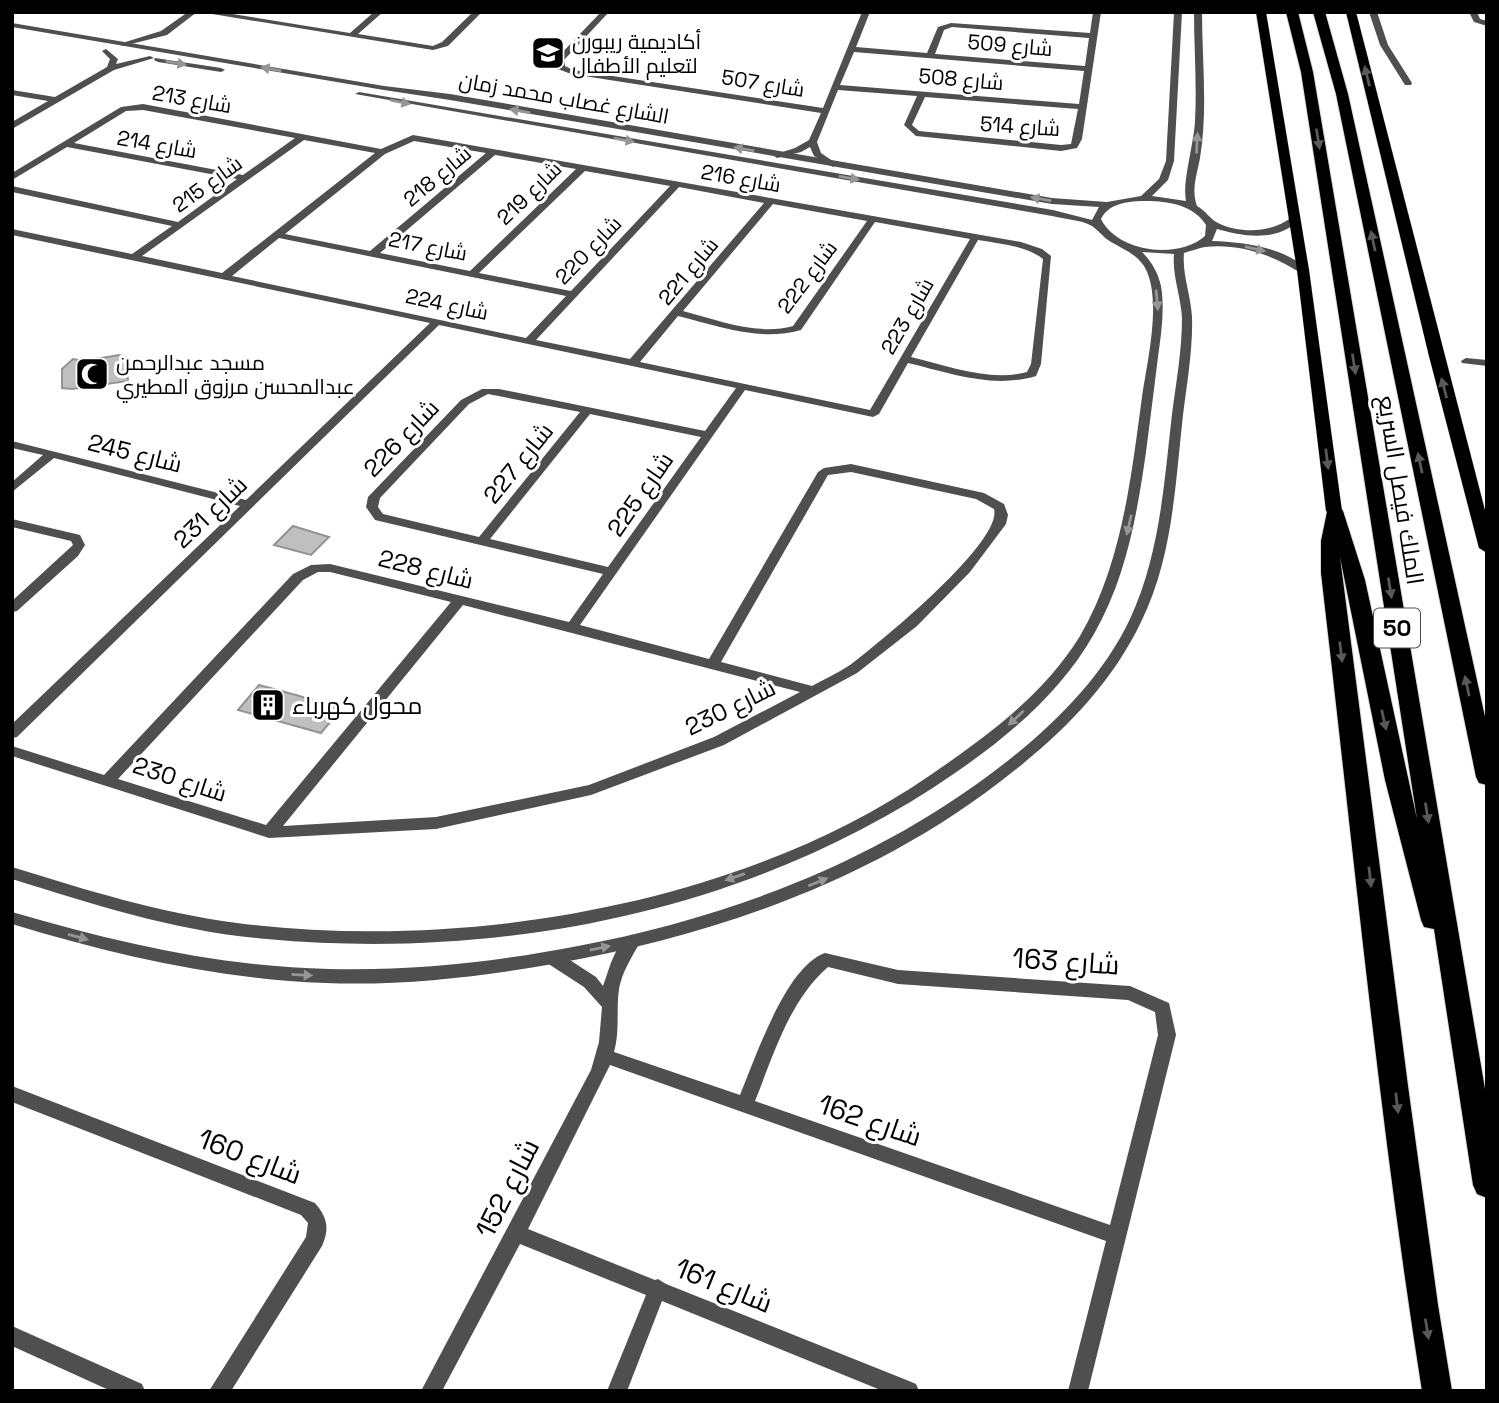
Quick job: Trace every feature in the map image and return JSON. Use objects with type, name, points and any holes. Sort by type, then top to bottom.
[{"type":"highway","points":[[1279,12],[1291,50],[1307,72]]},
{"type":"highway","name":"الملك فيصل السريع","points":[[1292,12],[1307,72],[1487,1185]]},
{"type":"highway","name":"الملك فيصل السريع","points":[[1318,12],[1342,94],[1487,777]]},
{"type":"highway","points":[[1334,511],[1355,576],[1379,699],[1423,888],[1451,965]]},
{"type":"highway","points":[[1334,511],[1330,541],[1331,573],[1423,1305],[1437,1391]]},
{"type":"main road","points":[[1261,12],[1303,270],[1334,511]]},
{"type":"main road","points":[[1351,12],[1436,356],[1487,548]]},
{"type":"street","points":[[123,44],[164,33],[193,12]]},
{"type":"street","points":[[204,12],[433,48],[445,44],[478,12]]},
{"type":"street","points":[[262,22],[274,12]]},
{"type":"street","points":[[351,36],[379,12]]},
{"type":"street","name":"شارع 507","points":[[605,12],[560,60],[561,67],[572,72],[825,111]]},
{"type":"street","points":[[833,164],[817,154],[813,142],[866,12]]},
{"type":"street","name":"شارع 514","points":[[922,94],[908,125],[916,133],[1060,148],[1074,146],[1078,139],[1097,12]]},
{"type":"street","points":[[1180,12],[1184,32],[1198,36]]},
{"type":"street","points":[[1144,198],[1163,180],[1170,161],[1180,12]]},
{"type":"street","points":[[1194,209],[1187,192],[1198,140],[1198,12]]},
{"type":"street","points":[[1373,12],[1384,45],[1408,83]]},
{"type":"street","points":[[1473,12],[1478,20],[1487,24]]},
{"type":"street","name":"الشارع غصاب محمد زمان","points":[[12,25],[1052,201],[1109,205],[1144,198]]},
{"type":"street","name":"شارع 509","points":[[930,55],[941,30],[951,25],[1094,36]]},
{"type":"street","points":[[164,33],[160,44],[167,51]]},
{"type":"street","name":"الشارع غصاب محمد زمان","points":[[12,34],[424,107],[1053,213],[1098,225]]},
{"type":"street","name":"شارع 509","points":[[851,49],[1087,69]]},
{"type":"street","points":[[106,51],[114,59],[111,68]]},
{"type":"street","points":[[12,125],[111,68],[149,58]]},
{"type":"street","name":"شارع 508","points":[[835,87],[1083,107]]},
{"type":"street","points":[[12,92],[56,100]]},
{"type":"street","points":[[424,107],[438,102],[442,96]]},
{"type":"street","points":[[448,110],[452,104],[466,100]]},
{"type":"street","name":"شارع 213","points":[[12,177],[124,109],[143,107],[382,152]]},
{"type":"street","name":"شارع 215","points":[[133,258],[301,138]]},
{"type":"street","name":"شارع 216","points":[[224,277],[382,152],[413,138],[1021,245],[1039,251],[1048,258],[1036,364],[1032,374],[1020,379],[1001,379],[905,359]]},
{"type":"street","points":[[777,155],[798,150],[813,142]]},
{"type":"street","name":"شارع 214","points":[[64,144],[244,178]]},
{"type":"street","name":"شارع 218","points":[[372,254],[493,152]]},
{"type":"street","name":"شارع 219","points":[[472,274],[583,168]]},
{"type":"street","name":"شارع 220","points":[[529,341],[675,186]]},
{"type":"street","points":[[12,189],[180,225]]},
{"type":"street","points":[[1144,198],[1171,201],[1194,209],[1211,224],[1237,231],[1266,232],[1281,229],[1294,219]]},
{"type":"street","name":"شارع 221","points":[[633,363],[770,202]]},
{"type":"street","points":[[12,873],[108,904],[227,929],[363,938],[466,933],[615,910],[709,886],[832,838],[903,801],[964,761],[1037,698],[1086,635],[1114,577],[1134,503],[1157,319],[1157,294],[1150,267],[1143,257],[1111,239],[1098,225],[1098,214],[1109,205]]},
{"type":"street","name":"شارع 222","points":[[677,313],[770,333],[797,328],[872,220]]},
{"type":"street","points":[[1202,244],[1211,235],[1211,224]]},
{"type":"street","name":"شارع 224","points":[[12,232],[873,414]]},
{"type":"street","name":"شارع 217","points":[[278,235],[571,294]]},
{"type":"street","name":"شارع 223","points":[[873,414],[975,238]]},
{"type":"street","points":[[1124,245],[1158,251],[1180,250],[1202,244],[1224,244],[1258,249],[1279,256],[1303,270]]},
{"type":"street","points":[[12,918],[128,950],[200,965],[330,976],[427,974],[553,958],[632,942],[696,925],[780,898],[881,853],[921,831],[993,782],[1048,734],[1090,690],[1120,649],[1137,617],[1151,583],[1164,536],[1187,319],[1185,296],[1178,269],[1180,250]]},
{"type":"street","name":"شارع 231","points":[[12,733],[437,322]]},
{"type":"street","points":[[1466,361],[1487,363]]},
{"type":"street","name":"شارع 225","points":[[572,627],[743,386]]},
{"type":"street","name":"شارع 226","points":[[610,572],[379,517],[372,507],[374,497],[472,397],[486,391],[708,435]]},
{"type":"street","name":"شارع 227","points":[[481,542],[587,410]]},
{"type":"street","name":"شارع 245","points":[[12,444],[248,504]]},
{"type":"street","points":[[12,488],[52,454]]},
{"type":"street","name":"شارع 230","points":[[12,751],[269,832],[436,823],[592,790],[719,741],[852,670],[912,623],[965,569],[1000,524],[1000,507],[980,496],[850,468],[824,472],[713,664]]},
{"type":"street","points":[[12,523],[76,538],[79,545],[74,553],[12,608]]},
{"type":"street","name":"شارع 228","points":[[108,780],[298,577],[316,568],[330,568],[572,627],[814,691]]},
{"type":"street","points":[[269,832],[459,601]]},
{"type":"street","name":"شارع 152","points":[[431,1391],[516,1233],[605,1056],[610,1023],[609,1004],[616,972],[632,942]]},
{"type":"street","points":[[553,958],[590,982],[609,1004]]},
{"type":"street","name":"شارع 163","points":[[744,1106],[795,991],[810,970],[825,960],[898,977],[1130,993],[1163,1008],[1167,1035],[1078,1391]]},
{"type":"street","name":"شارع 162","points":[[605,1056],[1117,1236]]},
{"type":"street","name":"شارع 160","points":[[12,1094],[308,1209],[318,1221],[315,1240],[219,1391]]},
{"type":"street","name":"شارع 161","points":[[516,1233],[659,1288],[909,1391]]},
{"type":"street","points":[[617,1391],[659,1288]]},
{"type":"street","points":[[12,1336],[135,1391]]},
{"type":"building","name":"مسجد عبدالرحمن عبدالمحسن مرزوق المطيري","points":[[119,355],[126,357],[128,381],[62,388],[62,369],[73,359],[84,361]]},
{"type":"building","points":[[293,526],[329,537],[311,555],[274,545]]},
{"type":"building","points":[[259,685],[341,709],[321,733],[238,710]]},
{"type":"place","name":"أكاديمية ريبورن لتعليم الأطفال","points":[[548,53]]},
{"type":"place","name":"مسجد عبدالرحمن عبدالمحسن مرزوق المطيري","points":[[92,374]]},
{"type":"place","name":"محول كهرباء","points":[[268,705]]}]
